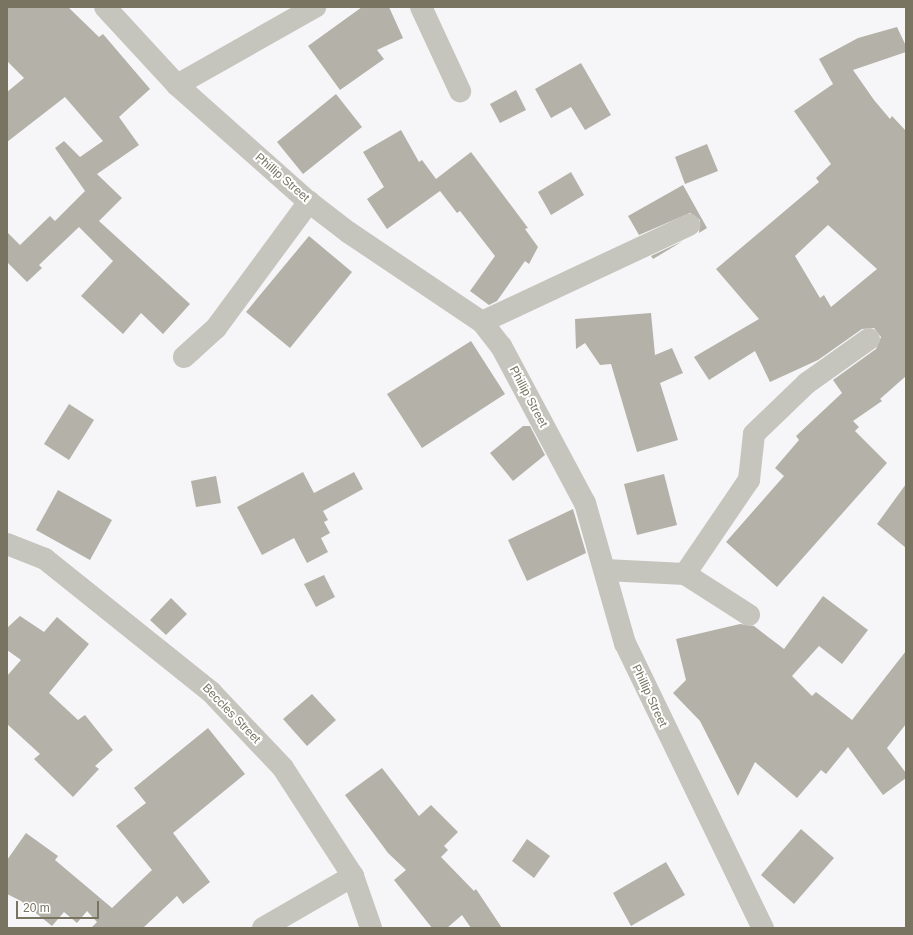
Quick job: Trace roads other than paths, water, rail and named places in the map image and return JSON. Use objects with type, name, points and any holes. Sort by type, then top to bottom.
[{"type":"street","name":"Phillip Street","points":[[105,7],[177,85],[309,202],[348,232],[482,322],[501,346],[585,503],[606,570],[625,643],[763,928]]},
{"type":"street","points":[[177,85],[315,7]]},
{"type":"street","points":[[421,7],[460,91]]},
{"type":"street","points":[[184,357],[216,328],[309,202]]},
{"type":"street","points":[[482,322],[689,225]]},
{"type":"street","points":[[685,574],[749,480],[754,434],[807,383],[869,338]]},
{"type":"street","name":"Beccles Street","points":[[7,544],[45,560],[211,692],[283,768],[353,876],[371,928]]},
{"type":"street","points":[[606,570],[685,574],[748,615]]},
{"type":"street","points":[[263,928],[353,876]]}]
